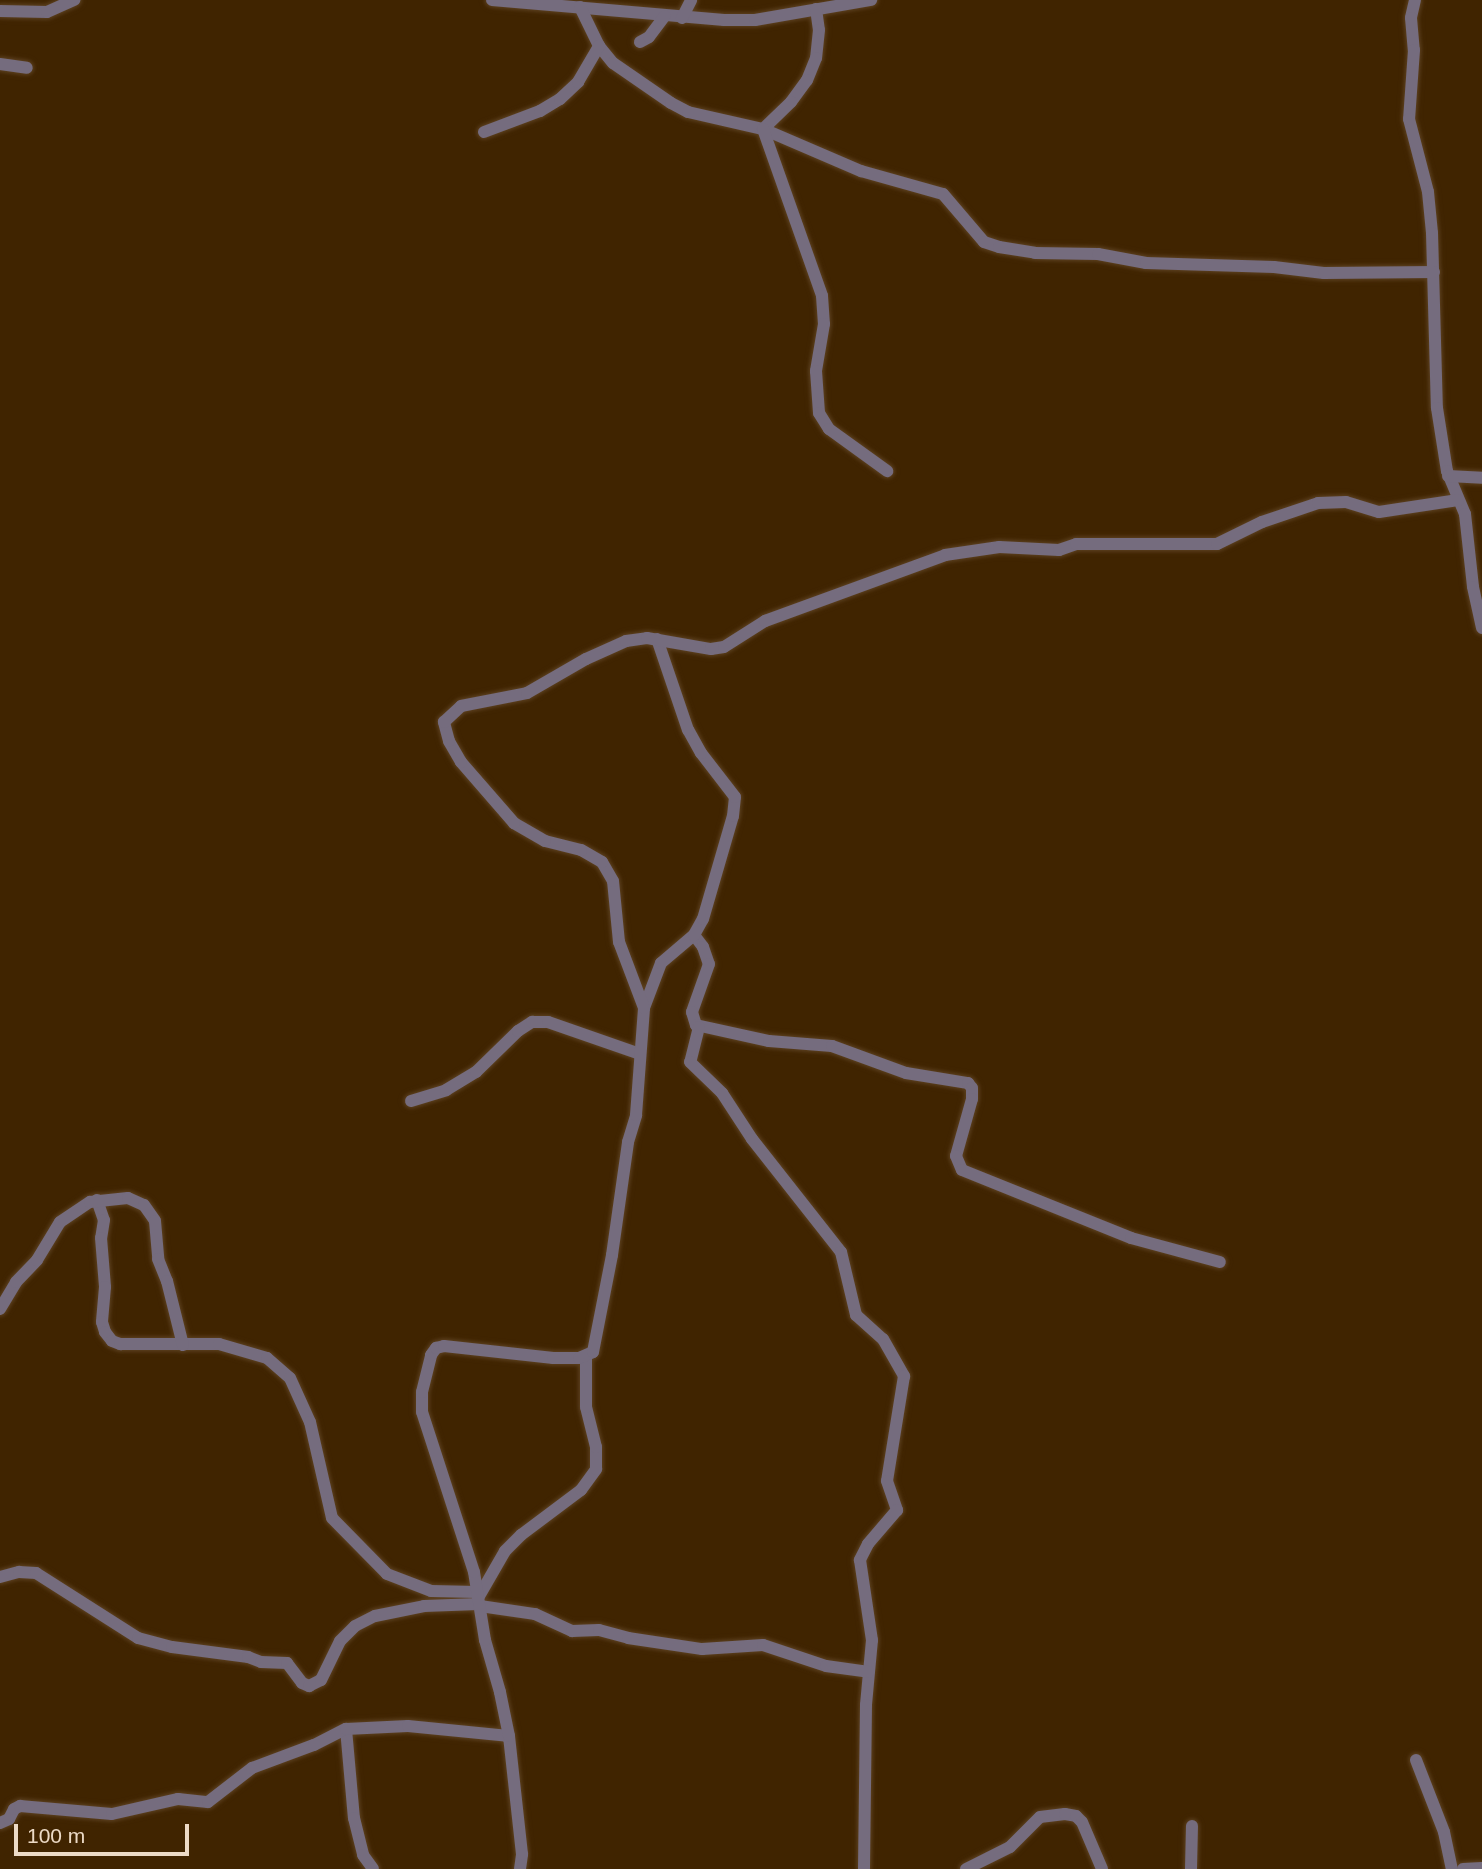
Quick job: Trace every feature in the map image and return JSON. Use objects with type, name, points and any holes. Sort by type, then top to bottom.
[{"type":"street","points":[[0,11],[47,12],[74,0]]},
{"type":"street","points":[[492,0],[682,18],[755,20],[871,0]]},
{"type":"street","points":[[682,18],[691,0]]},
{"type":"street","points":[[1415,0],[1411,18],[1414,50],[1409,119],[1428,192],[1434,272],[1435,390],[1448,476],[1465,514],[1473,587],[1482,628]]},
{"type":"street","points":[[580,7],[599,46],[629,76],[671,103],[688,112],[763,129],[861,171],[943,194],[984,242],[1014,251],[1098,254],[1146,263],[1274,267],[1324,273],[1434,272]]},
{"type":"street","points":[[763,129],[791,102],[807,80],[819,42],[816,9]]},
{"type":"street","points":[[640,42],[649,37],[665,16]]},
{"type":"street","points":[[484,132],[540,111],[560,99],[578,82],[599,46]]},
{"type":"street","points":[[0,64],[27,68]]},
{"type":"street","points":[[763,129],[822,296],[824,324],[816,371],[819,413],[829,429],[887,471]]},
{"type":"street","points":[[1448,476],[1482,478]]},
{"type":"street","points":[[644,1008],[619,942],[613,881],[602,862],[581,850],[545,841],[514,823],[461,762],[444,726],[456,710],[469,703],[520,696],[616,645],[637,638],[711,649],[724,647],[781,614],[924,561],[957,552],[999,547],[1059,550],[1076,544],[1217,544],[1262,522],[1318,503],[1346,502],[1379,512],[1458,500]]},
{"type":"street","points":[[479,1600],[505,1551],[521,1535],[581,1490],[596,1469],[596,1447],[586,1406],[586,1357],[595,1346],[612,1255],[626,1154],[636,1115],[644,1008],[661,963],[694,935],[703,919],[733,816],[735,797],[701,753],[688,730],[657,639]]},
{"type":"street","points":[[694,935],[703,947],[709,964],[692,1012],[693,1023],[699,1027],[761,1040],[832,1046],[906,1073],[968,1083],[972,1088],[972,1099],[956,1156],[962,1170],[1131,1238],[1220,1262]]},
{"type":"street","points":[[411,1101],[446,1090],[476,1072],[517,1031],[531,1023],[548,1022],[640,1054]]},
{"type":"street","points":[[699,1027],[690,1062],[722,1093],[752,1139],[841,1252],[856,1315],[883,1339],[904,1376],[887,1481],[897,1510],[868,1544],[860,1560],[871,1620],[864,1869]]},
{"type":"street","points":[[0,1309],[16,1282],[37,1260],[60,1222],[74,1210],[97,1200],[122,1197],[144,1205],[155,1221],[158,1259],[167,1281],[183,1345]]},
{"type":"street","points":[[97,1200],[104,1220],[100,1246],[104,1332],[121,1344],[219,1344],[267,1358],[281,1368],[290,1378],[310,1422],[332,1518],[387,1574],[431,1591],[535,1614],[572,1631],[599,1630],[628,1638],[702,1649],[763,1645],[826,1666],[869,1672]]},
{"type":"street","points":[[520,1869],[522,1854],[509,1736],[485,1640],[474,1572],[422,1412],[422,1392],[431,1355],[436,1348],[451,1345],[526,1357],[586,1357]]},
{"type":"street","points":[[0,1577],[19,1572],[36,1573],[138,1638],[172,1647],[248,1657],[257,1661],[287,1663],[302,1683],[309,1686],[321,1680],[340,1641],[365,1621],[424,1606],[479,1600]]},
{"type":"street","points":[[0,1824],[9,1819],[14,1809],[20,1806],[112,1814],[178,1799],[208,1802],[252,1768],[346,1729],[408,1726],[509,1736]]},
{"type":"street","points":[[346,1729],[354,1818],[363,1855],[373,1869]]},
{"type":"street","points":[[1416,1759],[1444,1832],[1452,1869]]},
{"type":"street","points":[[966,1869],[1010,1847],[1040,1817],[1065,1814],[1076,1816],[1082,1822],[1102,1869]]},
{"type":"street","points":[[1191,1869],[1192,1826]]},
{"type":"street","points":[[1463,1869],[1482,1867]]}]
